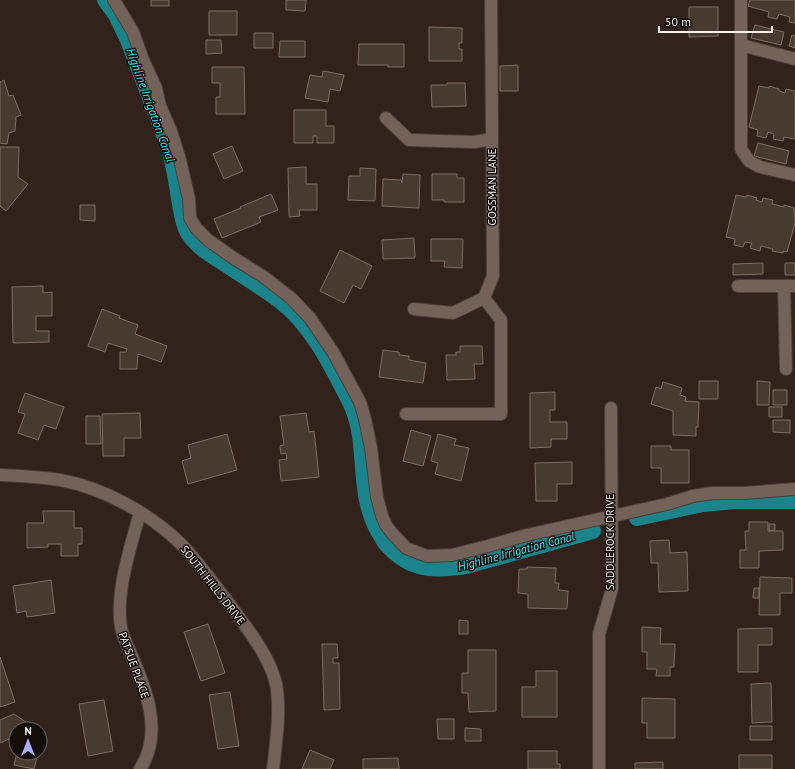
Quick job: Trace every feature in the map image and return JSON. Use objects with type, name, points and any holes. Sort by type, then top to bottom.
[{"type":"street","points":[[114,0],[133,32],[143,60],[156,88],[160,106],[171,131],[180,160],[189,199],[190,218],[196,228],[208,240],[264,277],[299,306],[310,318],[333,352],[362,410],[371,448],[374,480],[380,509],[386,525],[399,542],[406,548],[426,556],[452,554],[527,535],[667,504],[693,496],[713,493],[795,489]]},
{"type":"street","name":"GOSSMAN LANE","points":[[484,298],[493,276],[491,0]]},
{"type":"street","points":[[741,0],[741,149],[749,161],[760,167],[795,175]]},
{"type":"street","points":[[741,45],[795,59]]},
{"type":"street","points":[[386,118],[409,140],[474,142],[492,139]]},
{"type":"street","points":[[738,286],[790,286],[786,369]]},
{"type":"street","points":[[406,414],[501,414],[501,320],[484,298],[453,313],[414,309]]},
{"type":"street","name":"SADDLEROCK DRIVE","points":[[599,769],[599,634],[612,589],[611,408]]},
{"type":"street","name":"SOUTH HILLS DRIVE","points":[[0,476],[62,480],[102,494],[140,512],[169,533],[183,546],[257,642],[267,659],[273,674],[277,696],[274,769]]},
{"type":"street","name":"PATSUE PLACE","points":[[140,512],[126,567],[120,616],[120,626],[145,690],[149,705],[151,737],[149,750],[140,769]]},
{"type":"building","points":[[151,0],[169,0],[169,6],[151,6]]},
{"type":"building","points":[[286,0],[306,0],[305,11],[286,10]]},
{"type":"building","points":[[750,0],[795,0],[795,23],[789,22],[790,17],[779,14],[777,19],[768,17],[769,12],[748,6]]},
{"type":"building","points":[[689,7],[718,7],[718,36],[689,37]]},
{"type":"building","points":[[209,11],[237,11],[237,35],[209,35]]},
{"type":"building","points":[[755,25],[784,32],[781,45],[751,38]]},
{"type":"building","points":[[429,27],[462,28],[462,43],[459,43],[459,49],[462,49],[462,61],[429,61]]},
{"type":"building","points":[[254,33],[273,33],[273,48],[254,48]]},
{"type":"building","points":[[792,35],[795,36],[795,48],[789,46]]},
{"type":"building","points":[[206,40],[221,40],[222,53],[206,54]]},
{"type":"building","points":[[280,41],[305,41],[305,57],[279,57]]},
{"type":"building","points":[[359,44],[404,44],[404,67],[388,67],[388,65],[358,65]]},
{"type":"building","points":[[518,65],[518,91],[500,91],[500,66]]},
{"type":"building","points":[[212,67],[244,67],[245,114],[216,114],[216,97],[220,97],[220,83],[212,83]]},
{"type":"building","points":[[323,71],[344,75],[340,91],[330,89],[328,102],[305,98],[310,75],[322,77]]},
{"type":"building","points":[[4,80],[9,96],[13,95],[21,115],[16,117],[15,131],[9,133],[7,144],[0,143],[0,82]]},
{"type":"building","points":[[447,83],[465,83],[466,106],[432,107],[431,85],[447,85]]},
{"type":"building","points":[[759,86],[769,88],[769,86],[779,89],[779,91],[785,93],[786,89],[795,91],[795,139],[784,137],[783,141],[773,139],[774,134],[768,132],[766,138],[757,136],[758,130],[749,127]]},
{"type":"building","points":[[294,110],[326,110],[326,126],[334,126],[334,143],[317,143],[317,136],[313,136],[313,143],[294,143]]},
{"type":"building","points":[[758,143],[789,151],[786,164],[754,156]]},
{"type":"building","points":[[232,146],[243,171],[224,179],[213,154]]},
{"type":"building","points":[[0,147],[19,147],[18,177],[28,184],[6,211],[0,206]]},
{"type":"building","points":[[306,167],[306,184],[317,184],[317,210],[299,210],[300,216],[289,217],[288,168]]},
{"type":"building","points":[[360,168],[376,169],[375,201],[348,200],[349,176],[360,176]]},
{"type":"building","points":[[403,174],[420,175],[419,208],[382,206],[383,179],[401,180],[402,183]]},
{"type":"building","points":[[432,174],[457,174],[457,178],[464,178],[464,202],[444,202],[444,200],[432,200]]},
{"type":"building","points":[[271,194],[278,210],[259,217],[261,222],[222,238],[214,219]]},
{"type":"building","points":[[736,195],[746,197],[747,195],[757,198],[756,200],[762,202],[763,198],[773,200],[772,204],[794,208],[795,223],[787,252],[783,251],[783,253],[772,251],[773,249],[761,246],[760,251],[750,248],[752,243],[745,242],[743,247],[734,245],[735,239],[726,237]]},
{"type":"building","points":[[80,205],[95,205],[95,221],[80,220]]},
{"type":"building","points":[[414,238],[415,258],[383,259],[382,240]]},
{"type":"building","points":[[431,239],[463,239],[462,268],[444,267],[445,261],[431,261]]},
{"type":"building","points":[[340,250],[372,266],[361,289],[353,285],[344,303],[320,291]]},
{"type":"building","points":[[763,263],[763,274],[733,275],[733,264]]},
{"type":"building","points":[[785,263],[795,263],[795,275],[785,275]]},
{"type":"building","points":[[43,286],[43,293],[52,292],[52,316],[36,316],[36,331],[49,331],[49,342],[13,343],[12,287]]},
{"type":"building","points":[[102,309],[120,316],[119,318],[138,325],[135,334],[167,346],[161,362],[138,354],[137,369],[120,369],[120,352],[126,352],[127,349],[108,343],[105,352],[88,346]]},
{"type":"building","points":[[460,346],[482,346],[483,364],[474,364],[475,379],[447,380],[446,355],[456,355],[456,352],[460,352]]},
{"type":"building","points":[[383,350],[399,352],[399,355],[409,356],[409,360],[426,363],[423,383],[379,377]]},
{"type":"building","points":[[699,381],[718,381],[718,399],[699,399]]},
{"type":"building","points":[[757,381],[770,382],[769,405],[757,405]]},
{"type":"building","points":[[663,382],[682,388],[680,395],[686,397],[685,401],[699,402],[698,427],[696,427],[696,436],[673,435],[673,411],[651,404],[656,387],[661,389]]},
{"type":"building","points":[[773,390],[787,390],[787,405],[773,405]]},
{"type":"building","points":[[555,392],[555,410],[550,410],[550,422],[567,422],[567,439],[551,439],[551,447],[530,448],[530,393]]},
{"type":"building","points":[[25,393],[64,407],[56,429],[44,425],[38,440],[18,433],[25,414],[18,412]]},
{"type":"building","points":[[769,407],[782,407],[782,417],[769,417]]},
{"type":"building","points":[[140,413],[141,438],[124,438],[124,456],[103,456],[102,414]]},
{"type":"building","points":[[306,413],[309,432],[314,431],[319,477],[281,481],[279,460],[287,459],[286,453],[281,454],[280,446],[284,445],[280,416]]},
{"type":"building","points":[[86,416],[100,416],[101,444],[86,444]]},
{"type":"building","points":[[773,420],[790,420],[790,433],[773,432]]},
{"type":"building","points":[[411,430],[431,436],[423,466],[403,461]]},
{"type":"building","points":[[227,434],[237,470],[188,484],[182,461],[191,458],[188,445]]},
{"type":"building","points":[[438,434],[456,439],[454,445],[469,448],[461,481],[435,474],[438,463],[431,461]]},
{"type":"building","points":[[651,446],[671,446],[671,450],[689,450],[689,483],[661,483],[661,468],[651,468]]},
{"type":"building","points":[[572,462],[572,484],[557,484],[557,501],[536,501],[535,463]]},
{"type":"building","points":[[43,511],[74,511],[74,528],[82,528],[82,544],[78,544],[78,556],[61,556],[61,544],[48,544],[48,547],[27,548],[27,523],[44,523]]},
{"type":"building","points":[[749,522],[768,522],[768,531],[783,531],[783,550],[759,551],[759,568],[740,568],[740,550],[746,550],[745,531],[749,531]]},
{"type":"building","points":[[769,524],[775,524],[775,530],[769,531]]},
{"type":"building","points":[[669,540],[670,553],[687,552],[688,591],[659,592],[658,563],[651,563],[650,541]]},
{"type":"building","points":[[527,567],[556,568],[555,583],[559,583],[558,590],[568,591],[567,609],[528,608],[528,594],[518,593],[519,569],[527,569]]},
{"type":"building","points":[[760,577],[792,578],[792,593],[780,593],[780,615],[759,615]]},
{"type":"building","points":[[51,580],[55,613],[27,617],[26,611],[17,613],[13,586]]},
{"type":"building","points":[[754,588],[759,588],[759,598],[753,598]]},
{"type":"building","points":[[459,620],[468,621],[468,634],[459,634]]},
{"type":"building","points":[[208,624],[225,673],[201,681],[184,632]]},
{"type":"building","points":[[642,627],[661,628],[660,644],[675,644],[674,667],[670,667],[670,676],[656,676],[657,669],[647,669],[647,652],[642,652]]},
{"type":"building","points":[[772,628],[772,645],[758,645],[758,672],[738,672],[738,629]]},
{"type":"building","points":[[322,644],[337,644],[338,658],[333,658],[333,663],[339,663],[340,709],[324,710]]},
{"type":"building","points":[[468,650],[496,650],[496,711],[469,712],[468,693],[462,693],[462,673],[468,673]]},
{"type":"building","points":[[0,657],[15,702],[0,707]]},
{"type":"building","points":[[536,671],[557,671],[557,717],[522,717],[522,687],[536,687]]},
{"type":"building","points":[[771,683],[772,722],[752,723],[751,684]]},
{"type":"building","points":[[230,692],[239,746],[218,749],[209,695]]},
{"type":"building","points":[[642,698],[675,699],[675,738],[647,738],[647,723],[642,723]]},
{"type":"building","points":[[104,700],[113,751],[88,756],[79,704]]},
{"type":"building","points":[[14,714],[24,721],[8,721],[8,739],[0,743],[0,720]]},
{"type":"building","points":[[437,719],[454,719],[454,739],[438,739]]},
{"type":"building","points":[[750,726],[772,726],[772,740],[750,740]]},
{"type":"building","points":[[465,728],[481,729],[481,741],[465,741]]},
{"type":"building","points":[[310,750],[334,760],[330,769],[302,769]]},
{"type":"building","points":[[528,751],[557,751],[557,764],[560,764],[560,769],[528,769]]},
{"type":"building","points":[[739,755],[772,755],[772,769],[739,769]]},
{"type":"building","points":[[398,758],[399,769],[363,769],[363,759]]},
{"type":"building","points":[[15,761],[36,761],[34,769],[14,765]]},
{"type":"building","points":[[663,762],[663,769],[635,769],[635,763]]},
{"type":"waterway","name":"Highline Irrigation Canal","points":[[105,0],[116,15],[128,40],[169,148],[174,166],[184,225],[188,233],[205,250],[280,301],[302,322],[320,347],[350,402],[356,417],[360,433],[367,499],[371,515],[386,544],[404,560],[413,564],[433,568],[454,568],[593,531]]},
{"type":"waterway","name":"Highline Irrigation Canal","points":[[637,518],[703,504],[735,501],[795,501]]}]
